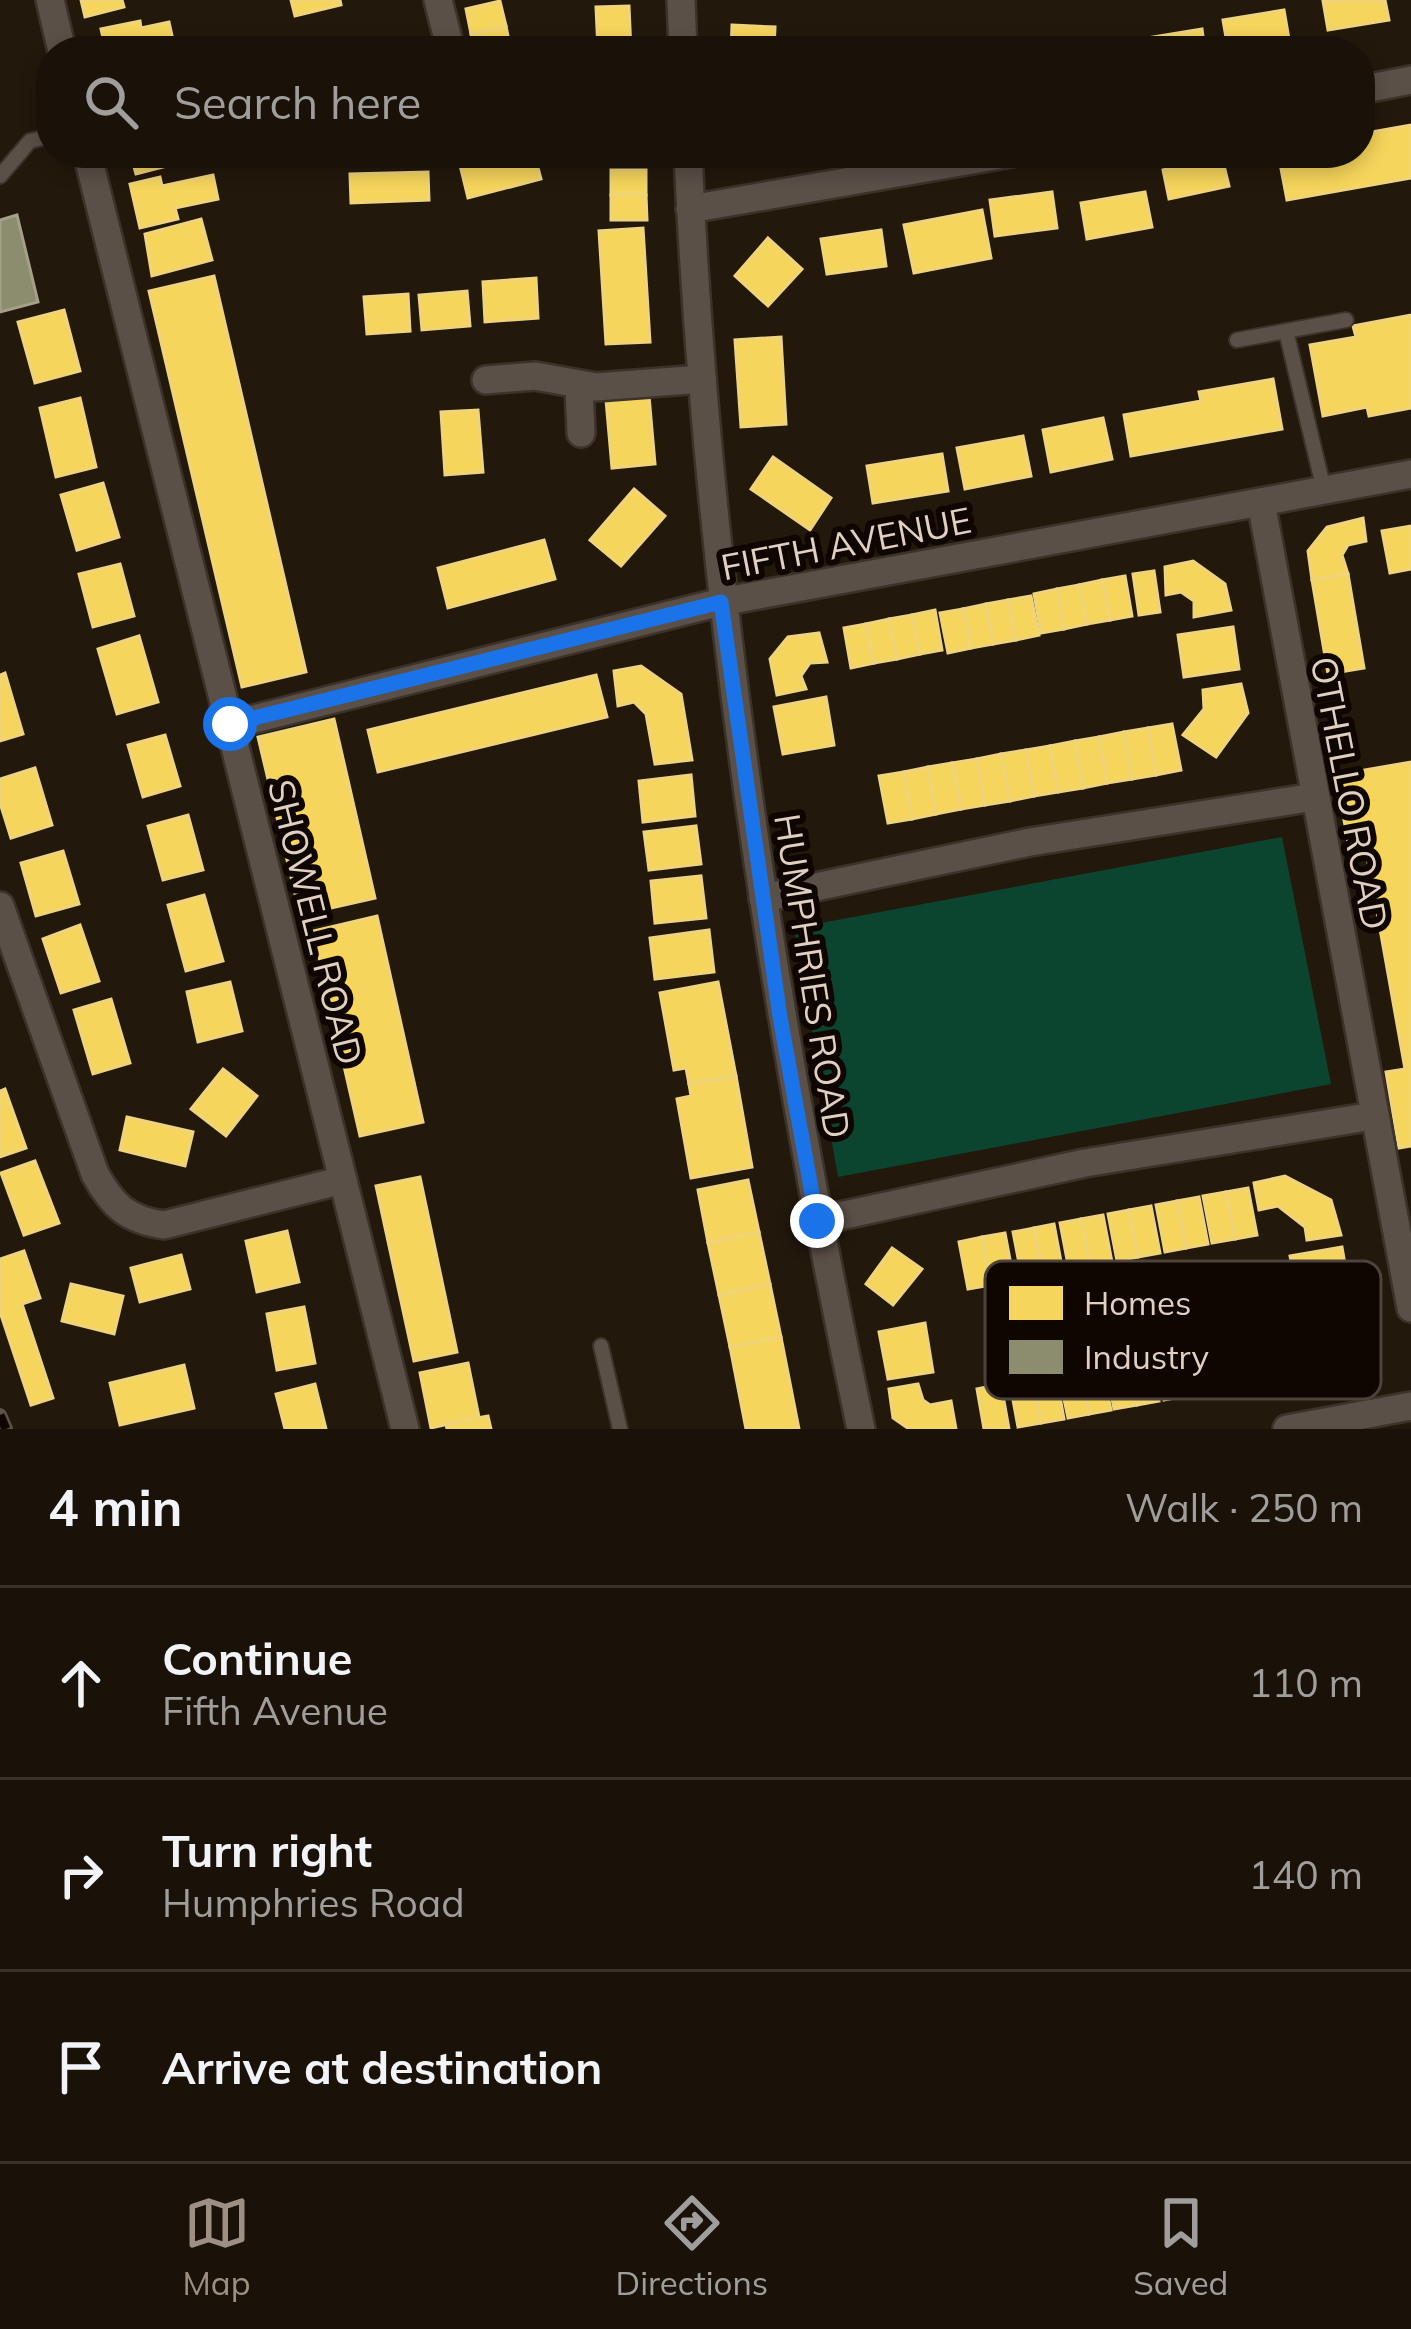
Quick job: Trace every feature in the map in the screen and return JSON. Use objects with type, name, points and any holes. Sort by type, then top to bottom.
[{"type":"street","points":[[50,0],[58,36]]},
{"type":"street","points":[[438,0],[447,36]]},
{"type":"street","points":[[681,0],[682,36]]},
{"type":"street","points":[[1375,87],[1411,80]]},
{"type":"street","name":"SHOWELL ROAD","points":[[91,168],[405,1429]]},
{"type":"street","name":"HUMPHRIES ROAD","points":[[689,168],[721,602],[763,898],[817,1221],[861,1429]]},
{"type":"street","points":[[690,209],[926,168]]},
{"type":"street","points":[[486,380],[535,376],[561,378],[579,386],[702,379]]},
{"type":"street","points":[[579,386],[581,433]]},
{"type":"street","name":"FIFTH AVENUE","points":[[230,724],[721,602],[1411,474]]},
{"type":"street","name":"OTHELLO ROAD","points":[[1261,502],[1373,1116],[1403,1223],[1411,1308]]},
{"type":"street","points":[[763,898],[1030,842],[1314,797]]},
{"type":"street","points":[[0,906],[95,1174],[122,1212],[141,1222],[164,1225],[343,1180]]},
{"type":"street","points":[[817,1221],[1085,1163],[1373,1116]]},
{"type":"street","points":[[1287,1429],[1411,1406]]},
{"type":"lane","points":[[0,176],[36,140]]},
{"type":"lane","points":[[1237,340],[1346,320]]},
{"type":"lane","points":[[1286,331],[1324,490]]},
{"type":"lane","points":[[601,1346],[620,1429]]},
{"type":"green space","points":[[1282,837],[1331,1084],[838,1177],[794,928]]},
{"type":"building: Homes","points":[[81,0],[122,0],[124,7],[85,17]]},
{"type":"building: Homes","points":[[291,0],[340,0],[341,5],[295,16]]},
{"type":"building: Homes","points":[[1385,0],[1389,20],[1328,30],[1323,1]]},
{"type":"building: Homes","points":[[500,1],[506,26],[471,34],[466,9]]},
{"type":"building: Homes","points":[[629,6],[630,36],[597,36],[596,7]]},
{"type":"building: Homes","points":[[1284,10],[1288,36],[1226,36],[1223,20]]},
{"type":"building: Homes","points":[[140,21],[141,28],[169,22],[172,36],[103,36],[101,29]]},
{"type":"building: Homes","points":[[732,25],[775,27],[775,36],[732,36]]},
{"type":"building: Homes","points":[[506,26],[508,36],[471,36]]},
{"type":"building: Homes","points":[[1202,29],[1203,36],[1159,36]]},
{"type":"building: Homes","points":[[1411,125],[1411,178],[1287,200],[1281,168],[1375,168],[1375,131]]},
{"type":"building: Homes","points":[[461,168],[538,168],[541,179],[468,198]]},
{"type":"building: Homes","points":[[1225,168],[1229,186],[1169,199],[1163,170]]},
{"type":"building: Homes","points":[[611,170],[646,170],[646,195],[611,195]]},
{"type":"building: Homes","points":[[428,172],[429,200],[351,203],[350,174]]},
{"type":"building: Homes","points":[[213,175],[218,199],[175,208],[178,219],[140,228],[130,184],[160,177],[162,186]]},
{"type":"building: Homes","points":[[1052,192],[1057,228],[995,236],[990,200]]},
{"type":"building: Homes","points":[[1145,192],[1152,227],[1087,239],[1081,203]]},
{"type":"building: Homes","points":[[611,195],[646,195],[647,220],[611,220]]},
{"type":"building: Homes","points":[[982,210],[991,258],[914,273],[904,225]]},
{"type":"building: Homes","points":[[201,219],[212,260],[152,276],[145,234]]},
{"type":"building: Homes","points":[[643,228],[650,342],[606,344],[599,231]]},
{"type":"building: Homes","points":[[881,230],[886,266],[827,274],[821,239]]},
{"type":"building: Homes","points":[[768,238],[802,269],[768,306],[735,276]]},
{"type":"building: Homes","points":[[214,276],[306,672],[242,687],[149,291]]},
{"type":"building: Homes","points":[[536,278],[538,318],[485,322],[483,282]]},
{"type":"building: Homes","points":[[467,291],[470,326],[422,330],[419,295]]},
{"type":"building: Homes","points":[[408,294],[410,331],[367,334],[364,297]]},
{"type":"building: Homes","points":[[64,310],[80,371],[35,383],[18,322]]},
{"type":"building: Homes","points":[[1411,315],[1411,408],[1369,416],[1367,407],[1323,416],[1310,345],[1356,337],[1353,326]]},
{"type":"building: Homes","points":[[781,337],[786,424],[741,427],[735,340]]},
{"type":"building: Homes","points":[[1273,379],[1282,429],[1131,456],[1124,415],[1201,401],[1199,392]]},
{"type":"building: Homes","points":[[649,396],[655,464],[612,468],[606,400]]},
{"type":"building: Homes","points":[[80,398],[96,467],[56,477],[40,408]]},
{"type":"building: Homes","points":[[478,410],[483,472],[445,475],[441,412]]},
{"type":"building: Homes","points":[[1103,418],[1112,459],[1051,472],[1043,430]]},
{"type":"building: Homes","points":[[1023,436],[1031,476],[965,489],[957,448]]},
{"type":"building: Homes","points":[[942,454],[948,491],[873,503],[867,466]]},
{"type":"building: Homes","points":[[773,457],[831,498],[810,530],[751,489]]},
{"type":"building: Homes","points":[[103,483],[119,537],[77,550],[61,495]]},
{"type":"building: Homes","points":[[634,489],[665,516],[621,566],[590,540]]},
{"type":"building: Homes","points":[[1363,518],[1366,541],[1348,545],[1342,555],[1348,574],[1312,580],[1308,551],[1327,527]]},
{"type":"building: Homes","points":[[1411,526],[1411,569],[1390,573],[1382,531]]},
{"type":"building: Homes","points":[[544,540],[555,579],[448,608],[438,568]]},
{"type":"building: Homes","points":[[1193,561],[1225,584],[1231,610],[1194,617],[1194,601],[1181,592],[1166,595],[1165,567]]},
{"type":"building: Homes","points":[[120,564],[134,616],[93,627],[79,574]]},
{"type":"building: Homes","points":[[1154,571],[1160,612],[1139,615],[1133,574]]},
{"type":"building: Homes","points":[[1348,574],[1364,668],[1328,674],[1312,580]]},
{"type":"building: Homes","points":[[1125,576],[1132,616],[1110,620],[1102,580]]},
{"type":"building: Homes","points":[[1102,580],[1110,620],[1087,624],[1079,585]]},
{"type":"building: Homes","points":[[1079,585],[1087,624],[1064,629],[1057,589]]},
{"type":"building: Homes","points":[[1057,589],[1064,629],[1041,633],[1034,594]]},
{"type":"building: Homes","points":[[1031,596],[1039,635],[1016,640],[1008,600]]},
{"type":"building: Homes","points":[[1008,600],[1016,640],[993,644],[986,604]]},
{"type":"building: Homes","points":[[986,604],[993,644],[971,648],[963,609]]},
{"type":"building: Homes","points":[[963,609],[971,648],[948,653],[940,613]]},
{"type":"building: Homes","points":[[935,610],[942,650],[920,654],[912,615]]},
{"type":"building: Homes","points":[[912,615],[920,654],[897,659],[889,619]]},
{"type":"building: Homes","points":[[889,619],[897,659],[874,663],[866,624]]},
{"type":"building: Homes","points":[[866,624],[874,663],[851,668],[844,628]]},
{"type":"building: Homes","points":[[1233,627],[1239,669],[1184,677],[1178,635]]},
{"type":"building: Homes","points":[[819,633],[827,662],[810,663],[801,676],[806,689],[777,695],[770,659],[788,637]]},
{"type":"building: Homes","points":[[139,636],[158,702],[117,714],[98,649]]},
{"type":"building: Homes","points":[[641,666],[681,694],[692,760],[655,764],[646,714],[634,702],[618,706],[614,671]]},
{"type":"building: Homes","points":[[5,673],[23,734],[0,741],[0,675]]},
{"type":"building: Homes","points":[[596,675],[607,717],[378,772],[368,730]]},
{"type":"building: Homes","points":[[1241,684],[1248,713],[1216,757],[1183,735],[1204,709],[1203,690]]},
{"type":"building: Homes","points":[[826,697],[834,745],[783,754],[774,707]]},
{"type":"building: Homes","points":[[334,719],[375,898],[300,915],[258,737]]},
{"type":"building: Homes","points":[[1172,724],[1181,770],[1156,775],[1148,728]]},
{"type":"building: Homes","points":[[1148,728],[1156,775],[1132,779],[1124,732]]},
{"type":"building: Homes","points":[[1124,732],[1132,779],[1107,783],[1099,737]]},
{"type":"building: Homes","points":[[165,735],[180,786],[143,797],[128,745]]},
{"type":"building: Homes","points":[[1099,737],[1107,783],[1083,788],[1075,741]]},
{"type":"building: Homes","points":[[1075,741],[1083,788],[1058,792],[1050,746]]},
{"type":"building: Homes","points":[[1050,746],[1058,792],[1034,796],[1026,750]]},
{"type":"building: Homes","points":[[1026,750],[1034,796],[1010,801],[1001,754]]},
{"type":"building: Homes","points":[[1001,754],[1010,801],[985,805],[977,759]]},
{"type":"building: Homes","points":[[977,759],[985,805],[961,809],[952,763]]},
{"type":"building: Homes","points":[[1411,762],[1411,1146],[1399,1148],[1386,1072],[1405,1069],[1365,845],[1349,848],[1336,775]]},
{"type":"building: Homes","points":[[952,763],[961,809],[936,814],[928,767]]},
{"type":"building: Homes","points":[[928,767],[936,814],[912,819],[904,772]]},
{"type":"building: Homes","points":[[35,768],[52,825],[11,838],[0,803],[0,779]]},
{"type":"building: Homes","points":[[904,772],[912,819],[888,823],[879,776]]},
{"type":"building: Homes","points":[[691,775],[695,816],[643,822],[639,781]]},
{"type":"building: Homes","points":[[188,815],[203,870],[163,880],[148,826]]},
{"type":"building: Homes","points":[[696,826],[701,864],[649,870],[644,832]]},
{"type":"building: Homes","points":[[63,851],[79,904],[36,916],[21,863]]},
{"type":"building: Homes","points":[[701,876],[706,918],[655,923],[651,881]]},
{"type":"building: Homes","points":[[204,895],[223,961],[186,971],[168,905]]},
{"type":"building: Homes","points":[[377,916],[423,1122],[360,1136],[313,931]]},
{"type":"building: Homes","points":[[80,925],[99,981],[61,993],[43,939]]},
{"type":"building: Homes","points":[[709,930],[714,972],[655,979],[650,938]]},
{"type":"building: Homes","points":[[230,982],[242,1031],[198,1042],[187,992]]},
{"type":"building: Homes","points":[[718,982],[736,1076],[689,1084],[686,1068],[674,1070],[660,993]]},
{"type":"building: Homes","points":[[111,999],[130,1063],[93,1074],[74,1010]]},
{"type":"building: Homes","points":[[223,1069],[257,1096],[226,1136],[191,1109]]},
{"type":"building: Homes","points":[[736,1076],[752,1167],[691,1178],[677,1099],[691,1096],[689,1084]]},
{"type":"building: Homes","points":[[5,1089],[26,1148],[0,1157],[0,1091]]},
{"type":"building: Homes","points":[[127,1117],[193,1132],[185,1166],[120,1150]]},
{"type":"building: Homes","points":[[35,1161],[59,1223],[24,1235],[1,1173]]},
{"type":"building: Homes","points":[[1285,1176],[1331,1200],[1341,1235],[1307,1240],[1305,1227],[1278,1206],[1259,1210],[1254,1183]]},
{"type":"building: Homes","points":[[420,1177],[457,1352],[414,1361],[376,1186]]},
{"type":"building: Homes","points":[[748,1180],[759,1232],[708,1243],[698,1190]]},
{"type":"building: Homes","points":[[1248,1188],[1257,1235],[1235,1239],[1226,1192]]},
{"type":"building: Homes","points":[[1226,1192],[1235,1239],[1212,1243],[1203,1196]]},
{"type":"building: Homes","points":[[1199,1197],[1208,1244],[1186,1248],[1177,1201]]},
{"type":"building: Homes","points":[[1177,1201],[1186,1248],[1165,1252],[1156,1205]]},
{"type":"building: Homes","points":[[1151,1206],[1160,1253],[1138,1257],[1129,1210]]},
{"type":"building: Homes","points":[[1129,1210],[1138,1257],[1117,1261],[1108,1214]]},
{"type":"building: Homes","points":[[1103,1215],[1112,1261],[1089,1261],[1081,1219]]},
{"type":"building: Homes","points":[[1081,1219],[1089,1261],[1067,1261],[1060,1223]]},
{"type":"building: Homes","points":[[1054,1224],[1061,1261],[1040,1261],[1034,1228]]},
{"type":"building: Homes","points":[[1034,1228],[1040,1261],[1019,1261],[1013,1232]]},
{"type":"building: Homes","points":[[287,1231],[299,1282],[257,1292],[246,1241]]},
{"type":"building: Homes","points":[[759,1232],[770,1284],[719,1295],[708,1243]]},
{"type":"building: Homes","points":[[1005,1233],[1010,1261],[986,1261],[982,1237]]},
{"type":"building: Homes","points":[[982,1237],[985,1286],[968,1289],[959,1242]]},
{"type":"building: Homes","points":[[1342,1247],[1344,1261],[1291,1261],[1290,1256]]},
{"type":"building: Homes","points":[[892,1248],[922,1269],[893,1305],[866,1284]]},
{"type":"building: Homes","points":[[24,1251],[40,1298],[22,1304],[53,1398],[31,1405],[0,1312],[0,1259]]},
{"type":"building: Homes","points":[[181,1255],[190,1289],[140,1302],[131,1268]]},
{"type":"building: Homes","points":[[71,1284],[123,1296],[114,1334],[62,1321]]},
{"type":"building: Homes","points":[[770,1284],[781,1337],[730,1347],[719,1295]]},
{"type":"building: Homes","points":[[304,1307],[315,1363],[277,1370],[267,1314]]},
{"type":"building: Homes","points":[[925,1323],[933,1372],[888,1379],[879,1332]]},
{"type":"building: Homes","points":[[781,1337],[799,1429],[746,1429],[730,1347]]},
{"type":"building: Homes","points":[[468,1363],[479,1417],[431,1428],[420,1373]]},
{"type":"building: Homes","points":[[184,1365],[194,1408],[120,1425],[110,1383]]},
{"type":"building: Homes","points":[[315,1384],[326,1429],[285,1429],[276,1394]]},
{"type":"building: Homes","points":[[918,1384],[930,1405],[951,1401],[956,1429],[909,1429],[893,1418],[889,1389]]},
{"type":"building: Homes","points":[[985,1387],[985,1399],[1004,1399],[1009,1429],[984,1429],[977,1389]]},
{"type":"building: Homes","points":[[1013,1399],[1037,1399],[1041,1423],[1018,1427]]},
{"type":"building: Homes","points":[[1037,1399],[1060,1399],[1064,1419],[1041,1423]]},
{"type":"building: Homes","points":[[1064,1399],[1086,1399],[1089,1414],[1068,1418]]},
{"type":"building: Homes","points":[[1086,1399],[1109,1399],[1111,1410],[1089,1414]]},
{"type":"building: Homes","points":[[1112,1399],[1136,1399],[1137,1405],[1114,1409]]},
{"type":"building: Homes","points":[[1136,1399],[1159,1399],[1159,1401],[1137,1405]]},
{"type":"building: Homes","points":[[488,1416],[491,1429],[447,1429],[446,1424]]},
{"type":"building: Industry","points":[[17,215],[38,302],[0,312],[0,220]]},
{"type":"railway","points":[[0,1415],[6,1429]]},
{"type":"route","points":[[230,724],[721,602],[780,1017],[817,1221]]}]
